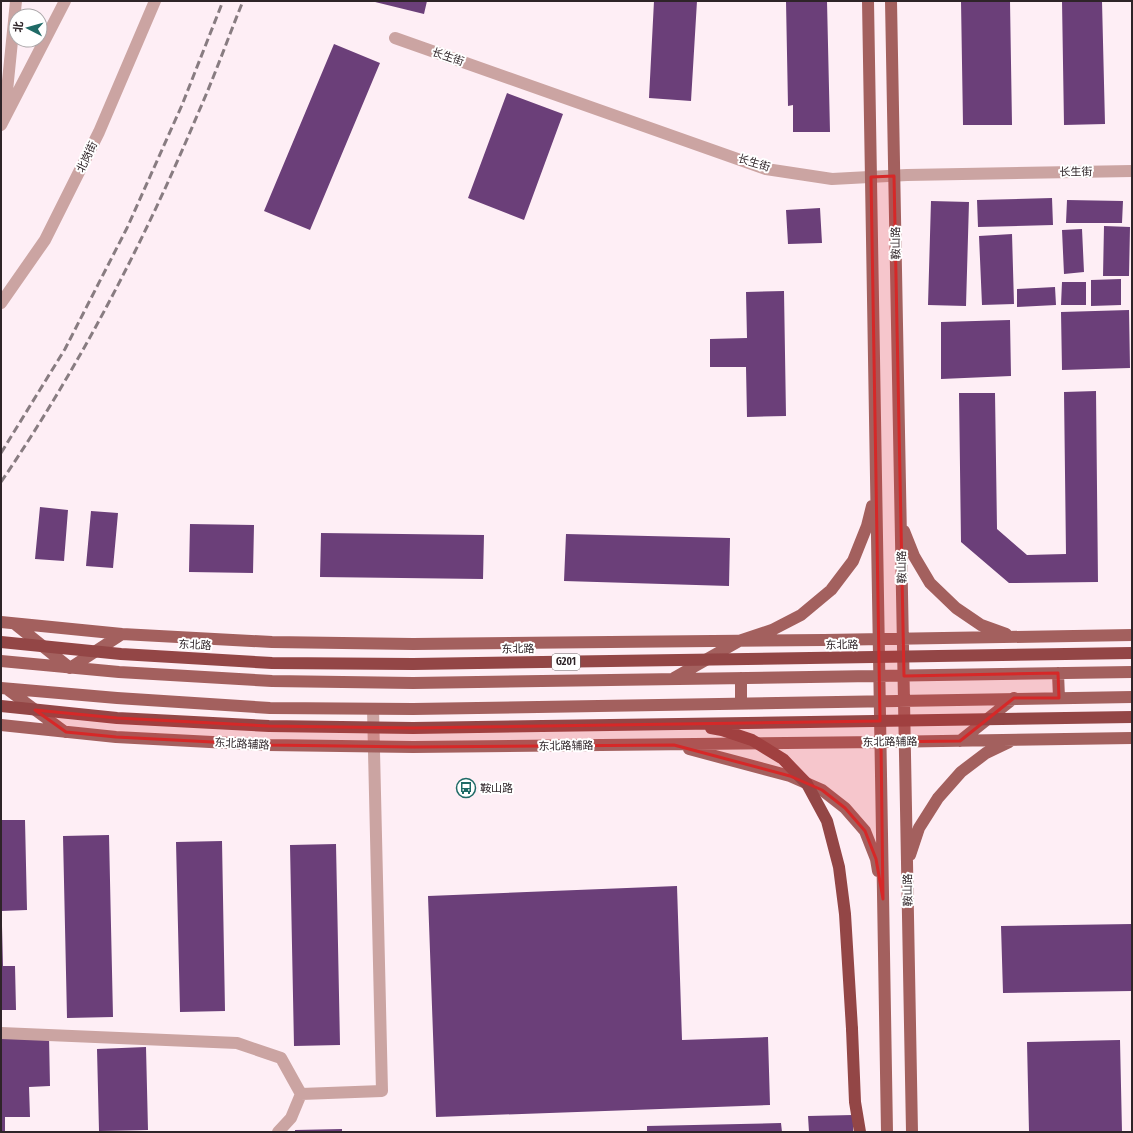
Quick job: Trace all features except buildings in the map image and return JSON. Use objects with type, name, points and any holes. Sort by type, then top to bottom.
[{"type":"highway","name":"东北路","points":[[1,642],[121,654],[287,663],[413,664],[1132,653]]},
{"type":"highway","points":[[1,706],[118,718],[269,726],[413,728],[1132,717]]},
{"type":"highway","points":[[686,724],[722,730],[752,740],[783,759],[807,784],[827,821],[839,867],[845,914],[856,1102],[860,1132]]},
{"type":"main road","points":[[868,1],[888,1132]]},
{"type":"main road","name":"鞍山路","points":[[891,1],[912,1132]]},
{"type":"main road","points":[[672,679],[739,641],[772,630],[801,615],[831,590],[853,561],[867,526],[876,486]]},
{"type":"main road","points":[[901,524],[914,556],[930,583],[956,608],[981,625],[1015,637]]},
{"type":"main road","points":[[1,622],[122,634],[272,642],[413,644],[1132,635]]},
{"type":"main road","points":[[15,624],[70,668]]},
{"type":"main road","points":[[70,668],[122,634]]},
{"type":"main road","points":[[1,662],[119,672],[288,681],[413,683],[1132,672]]},
{"type":"main road","points":[[1058,673],[1059,698]]},
{"type":"main road","points":[[741,678],[741,703]]},
{"type":"main road","points":[[4,688],[117,698],[270,708],[373,709],[1132,697]]},
{"type":"main road","points":[[4,688],[66,732]]},
{"type":"main road","points":[[960,741],[1014,698]]},
{"type":"main road","name":"东北路辅路","points":[[1,725],[116,737],[268,745],[674,745],[1132,738]]},
{"type":"main road","points":[[907,864],[919,828],[938,798],[960,772],[986,753],[1013,740]]},
{"type":"main road","points":[[674,745],[790,776],[822,790],[845,808],[865,831],[876,859],[884,899]]},
{"type":"street","points":[[3,122],[16,1]]},
{"type":"street","points":[[3,122],[65,1]]},
{"type":"street","name":"北岗街","points":[[1,303],[46,240],[99,132],[155,1]]},
{"type":"street","name":"长生街","points":[[395,38],[766,169],[832,179],[894,176],[1132,171]]},
{"type":"street","points":[[301,1094],[382,1091],[373,709]]},
{"type":"street","points":[[1,1033],[237,1043],[281,1058],[301,1094]]},
{"type":"street","points":[[278,1132],[291,1118],[301,1094]]},
{"type":"highlighted area","points":[[894,176],[904,676],[1058,673],[1059,698],[1014,698],[960,741],[881,742],[883,899],[876,859],[865,831],[845,808],[822,790],[790,776],[674,745],[413,747],[268,745],[116,737],[66,732],[35,710],[117,718],[269,726],[413,728],[880,721],[871,177]]},
{"type":"railway","points":[[1,453],[65,349],[127,228],[182,105],[223,1]]},
{"type":"railway","points":[[1,482],[58,393],[84,348],[133,254],[156,207],[211,84],[243,1]]},
{"type":"place","name":"鞍山路","points":[[466,788]]}]
